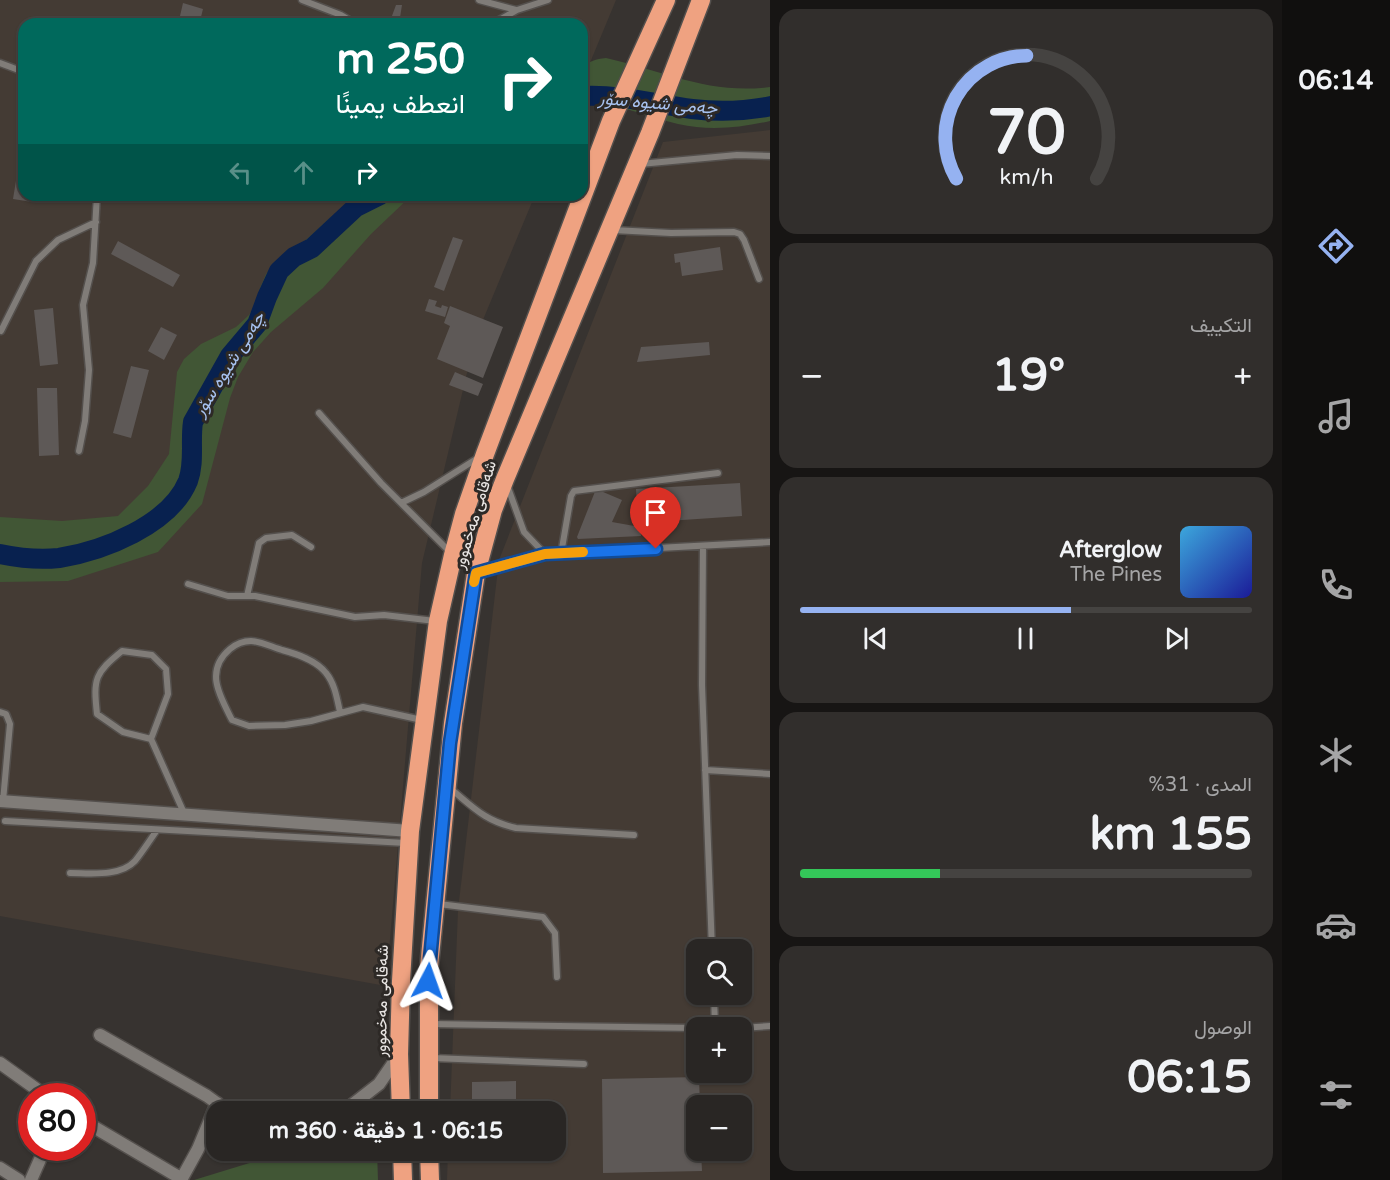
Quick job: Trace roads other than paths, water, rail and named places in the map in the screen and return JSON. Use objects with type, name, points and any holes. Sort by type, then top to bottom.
[{"type":"highway","name":"شەقامی مەخموور","points":[[588,182],[611,121],[666,0]]},
{"type":"highway","name":"شەقامی مەخموور","points":[[429,1101],[429,967],[453,723],[476,573],[490,520],[505,479],[650,133],[701,0]]},
{"type":"highway","name":"شەقامی مەخموور","points":[[401,1101],[399,1054],[402,954],[410,837],[438,621],[464,514],[581,201]]},
{"type":"highway","points":[[425,720],[453,723]]},
{"type":"highway","points":[[402,1161],[403,1180]]},
{"type":"highway","points":[[429,1161],[430,1180]]},
{"type":"street","points":[[1,801],[184,814],[410,837]]},
{"type":"street","points":[[100,1035],[214,1101]]},
{"type":"street","points":[[358,1101],[379,1084],[399,1054]]},
{"type":"street","points":[[0,1063],[28,1083]]},
{"type":"street","points":[[96,1128],[181,1179],[206,1130]]},
{"type":"street","points":[[31,1180],[39,1161]]},
{"type":"street","points":[[0,1168],[19,1180]]},
{"type":"lane","points":[[302,0],[346,18]]},
{"type":"lane","points":[[479,0],[517,10]]},
{"type":"lane","points":[[503,18],[517,10],[548,0]]},
{"type":"lane","points":[[0,63],[18,70]]},
{"type":"lane","points":[[637,164],[737,155],[770,156]]},
{"type":"lane","points":[[79,451],[85,421],[89,370],[83,305],[93,263],[97,201]]},
{"type":"lane","points":[[1,331],[36,261],[58,240],[96,222]]},
{"type":"lane","points":[[609,230],[671,234],[734,232],[740,234],[744,240],[759,279]]},
{"type":"lane","points":[[319,413],[401,503],[453,555]]},
{"type":"lane","points":[[401,503],[424,492],[485,453]]},
{"type":"lane","points":[[561,554],[571,496],[574,491],[718,473]]},
{"type":"lane","points":[[505,479],[524,532],[545,554]]},
{"type":"lane","points":[[247,596],[260,543],[266,538],[292,535],[311,547]]},
{"type":"lane","points":[[476,573],[545,554],[770,542]]},
{"type":"lane","points":[[703,546],[702,685],[712,939]]},
{"type":"lane","points":[[188,584],[228,596],[255,596],[355,617],[384,615],[438,621]]},
{"type":"lane","points":[[340,712],[336,692],[327,674],[317,663],[292,653],[252,641],[237,644],[224,654],[215,672],[218,692],[232,720],[249,726],[294,724],[363,707],[425,720]]},
{"type":"lane","points":[[151,739],[123,732],[98,714],[95,692],[101,669],[122,651],[152,655],[166,669],[168,694],[151,739],[184,814]]},
{"type":"lane","points":[[0,712],[6,714],[10,724],[1,801]]},
{"type":"lane","points":[[0,764],[5,773]]},
{"type":"lane","points":[[705,770],[770,774]]},
{"type":"lane","points":[[446,784],[484,817],[498,824],[516,828],[634,835]]},
{"type":"lane","points":[[5,821],[157,830],[410,837]]},
{"type":"lane","points":[[70,873],[107,873],[122,869],[133,863],[157,830]]},
{"type":"lane","points":[[435,904],[543,917],[555,933],[557,977]]},
{"type":"lane","points":[[428,1024],[686,1028]]},
{"type":"lane","points":[[752,1027],[770,1026]]},
{"type":"lane","points":[[428,1058],[584,1064]]},
{"type":"waterway","name":"چەمی شیوە سۆر","points":[[588,96],[624,98],[692,109],[742,110],[770,106]]},
{"type":"waterway","name":"چەمی شیوە سۆر","points":[[0,554],[44,559],[76,554],[95,549],[133,533],[166,511],[179,497],[188,481],[193,422],[230,356],[257,324],[279,271],[294,257],[312,248],[356,207],[368,201]]}]
